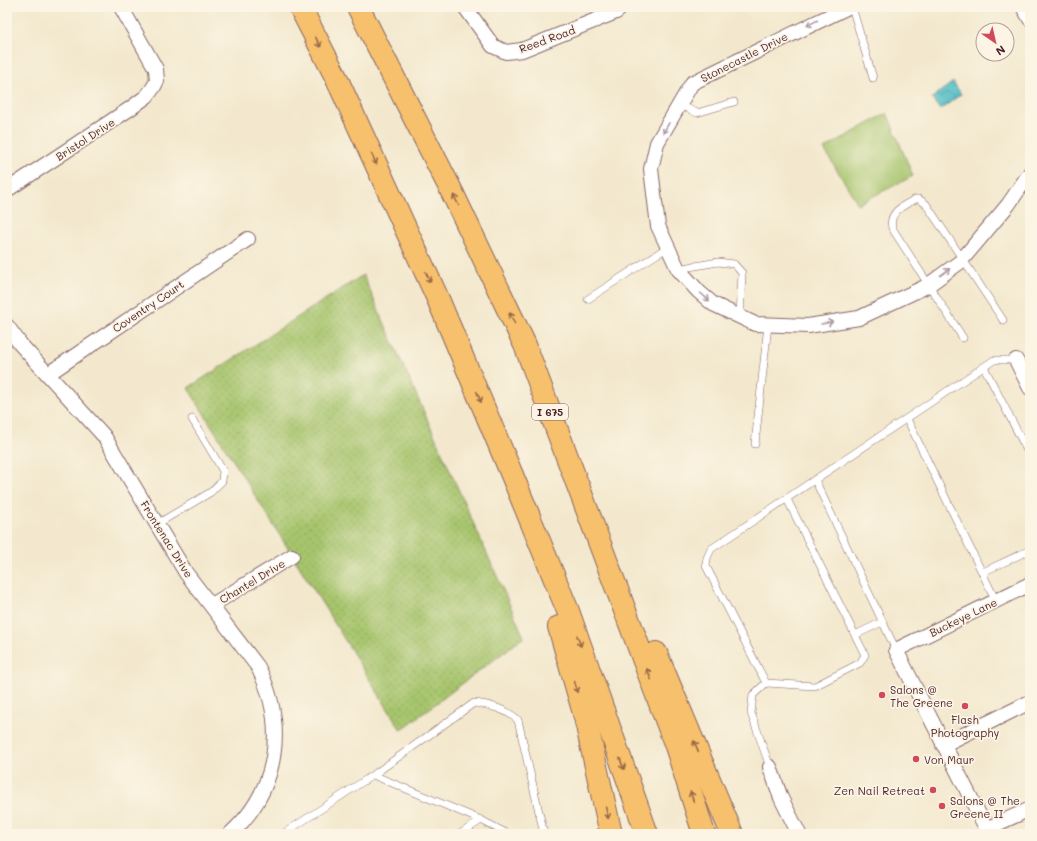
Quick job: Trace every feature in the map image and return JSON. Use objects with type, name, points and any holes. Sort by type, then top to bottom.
[{"type":"highway","points":[[300,7],[335,75],[438,299],[568,611],[647,834]]},
{"type":"highway","name":"I 675","points":[[358,7],[451,190],[525,345],[676,746],[704,834]]},
{"type":"highway","points":[[525,345],[732,834]]},
{"type":"highway","points":[[512,476],[554,608],[585,717],[611,834]]},
{"type":"street","name":"Bristol Drive","points":[[7,190],[131,108],[147,96],[153,88],[156,81],[156,69],[121,7]]},
{"type":"street","name":"Reed Road","points":[[465,7],[493,46],[506,52],[522,50],[616,12],[622,7]]},
{"type":"street","name":"Stonecastle Drive","points":[[678,269],[658,226],[651,169],[657,143],[692,83],[848,7]]},
{"type":"street","points":[[1023,7],[1030,19]]},
{"type":"street","points":[[678,269],[713,304],[755,324],[808,326],[859,318],[929,284],[963,259],[1008,205],[1030,173]]},
{"type":"street","name":"Coventry Court","points":[[48,374],[248,239]]},
{"type":"street","name":"Frontenac Drive","points":[[7,326],[21,345],[104,436],[186,574],[212,605],[258,668],[269,694],[274,719],[275,738],[273,759],[267,781],[254,806],[230,834]]},
{"type":"street","points":[[1016,360],[1030,388]]},
{"type":"street","name":"Chantel Drive","points":[[212,605],[292,556]]},
{"type":"street","name":"Buckeye Lane","points":[[896,650],[1030,584]]},
{"type":"street","points":[[896,650],[987,831],[1030,809]]},
{"type":"street","points":[[943,745],[1030,702]]},
{"type":"street","points":[[770,768],[781,798],[799,834]]},
{"type":"lane","points":[[852,7],[873,78]]},
{"type":"lane","points":[[680,104],[698,113],[734,102]]},
{"type":"lane","points":[[963,338],[892,228],[894,213],[916,199],[923,201],[1003,320]]},
{"type":"lane","points":[[588,299],[668,247]]},
{"type":"lane","points":[[678,269],[718,262],[734,264],[742,273],[740,317]]},
{"type":"lane","points":[[755,444],[768,325]]},
{"type":"lane","points":[[766,683],[706,566],[707,558],[711,549],[994,360],[1016,360]]},
{"type":"lane","points":[[984,367],[1030,456]]},
{"type":"lane","points":[[157,524],[211,492],[222,481],[223,471],[192,419]]},
{"type":"lane","points":[[906,419],[996,600]]},
{"type":"lane","points":[[815,480],[896,650]]},
{"type":"lane","points":[[770,768],[751,713],[753,695],[766,683],[815,686],[860,663],[865,655],[787,499]]},
{"type":"lane","points":[[983,572],[1030,550]]},
{"type":"lane","points":[[855,635],[882,622]]},
{"type":"lane","points":[[283,834],[373,775],[474,703],[482,704],[513,715],[518,720],[544,834]]},
{"type":"lane","points":[[373,775],[481,820],[508,834]]},
{"type":"lane","points":[[460,834],[481,820]]},
{"type":"green space","points":[[887,113],[913,176],[858,204],[824,149]]},
{"type":"green space","points":[[363,275],[524,637],[401,730],[188,388]]},
{"type":"water","points":[[953,82],[961,94],[940,110],[932,98]]},
{"type":"place","name":"Salons @ The Greene","points":[[882,695]]},
{"type":"place","name":"Flash Photography","points":[[965,706]]},
{"type":"place","name":"Von Maur","points":[[916,759]]},
{"type":"place","name":"Zen Nail Retreat","points":[[933,790]]},
{"type":"place","name":"Salons @ The Greene II","points":[[942,806]]}]
